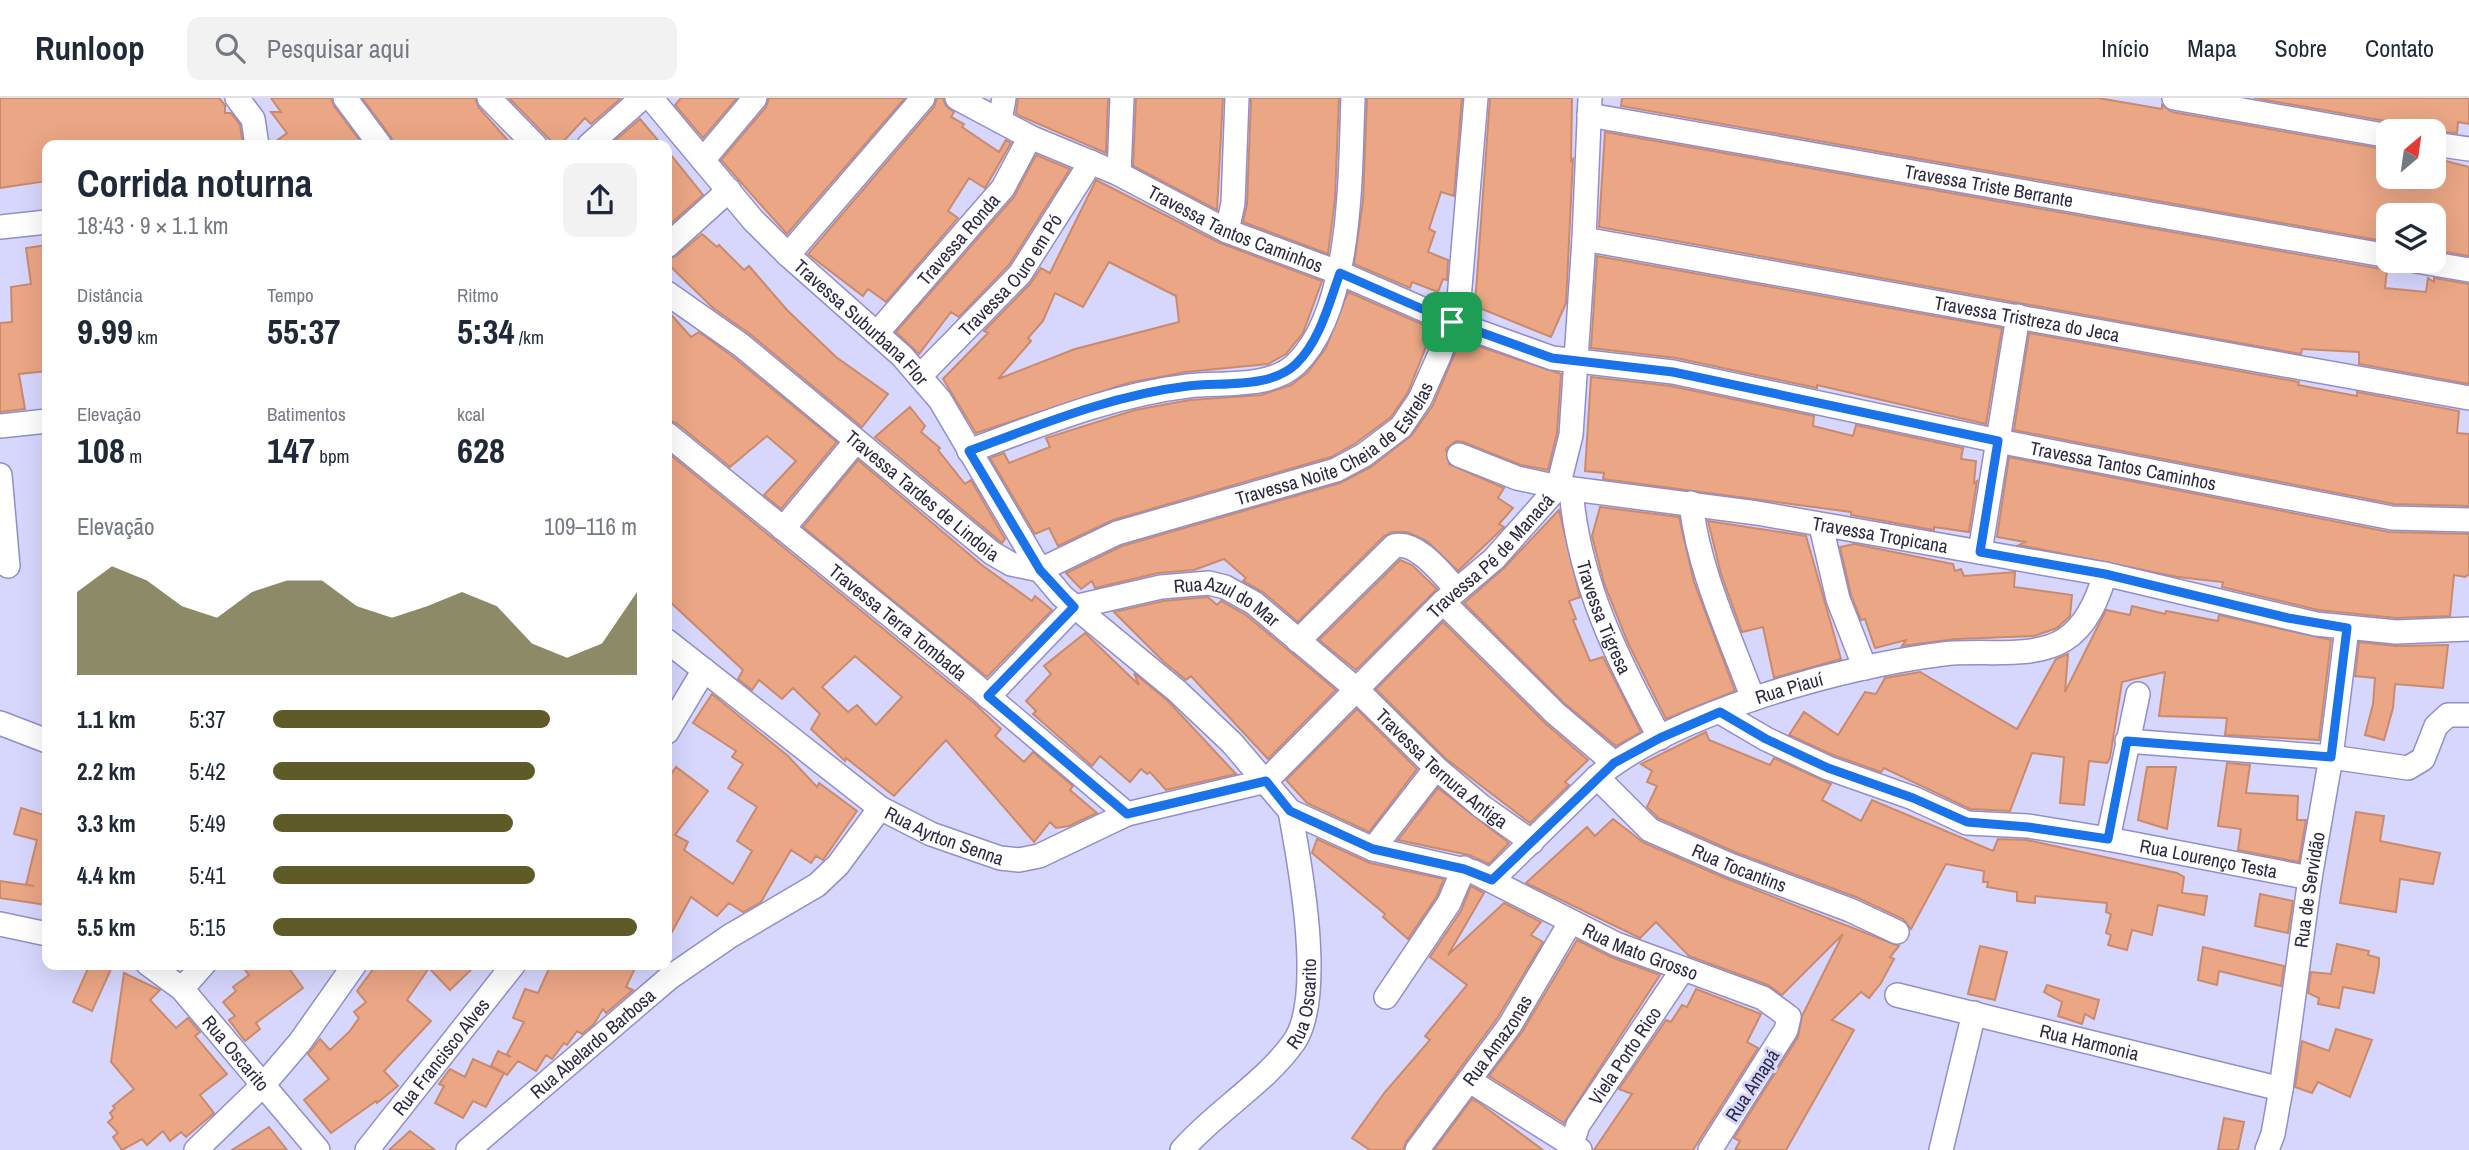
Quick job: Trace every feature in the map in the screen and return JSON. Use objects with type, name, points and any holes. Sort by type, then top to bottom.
[{"type":"street","points":[[237,98],[253,119],[256,140]]},
{"type":"street","points":[[345,98],[376,140]]},
{"type":"street","points":[[489,98],[530,140]]},
{"type":"street","points":[[595,140],[642,98]]},
{"type":"street","name":"Travessa Suburbana Flor","points":[[651,98],[788,255],[877,333],[920,376],[956,423],[969,451],[1040,570]]},
{"type":"street","points":[[704,160],[755,98]]},
{"type":"street","points":[[788,255],[923,98]]},
{"type":"street","name":"Travessa Tantos Caminhos","points":[[957,98],[1030,137],[1118,174],[1227,231],[1340,273],[1452,322],[1531,352],[1575,361],[1673,372],[1998,441],[2392,518],[2469,520]]},
{"type":"street","points":[[1000,121],[1004,98]]},
{"type":"street","points":[[1118,174],[1122,98]]},
{"type":"street","points":[[1227,231],[1233,203],[1237,98]]},
{"type":"street","points":[[969,451],[1079,411],[1135,396],[1187,386],[1256,381],[1280,374],[1296,364],[1312,343],[1340,273],[1347,228],[1353,98]]},
{"type":"street","name":"Travessa Noite Cheia de Estrelas","points":[[1040,570],[1117,533],[1336,470],[1387,439],[1408,417],[1420,399],[1452,322],[1461,279],[1476,98]]},
{"type":"street","points":[[2174,98],[2376,134]]},
{"type":"street","name":"Travessa Pé de Manacá","points":[[1266,781],[1356,688],[1450,596],[1494,559],[1564,488],[1571,435],[1584,239],[1589,106]]},
{"type":"street","name":"Travessa Triste Berrante","points":[[1589,106],[2376,254]]},
{"type":"street","name":"Travessa Ronda","points":[[877,333],[1003,188],[1030,137]]},
{"type":"street","points":[[2446,146],[2469,149]]},
{"type":"street","name":"Travessa Ouro em Pó","points":[[920,376],[1020,274],[1090,162]]},
{"type":"street","points":[[672,241],[729,190]]},
{"type":"street","points":[[0,227],[42,223]]},
{"type":"street","name":"Travessa Tristreza do Jeca","points":[[1584,239],[2469,398]]},
{"type":"street","points":[[2446,266],[2469,270]]},
{"type":"street","name":"Travessa Tardes de Lindoia","points":[[672,296],[721,330],[999,559],[1040,570]]},
{"type":"street","points":[[1980,552],[2018,316]]},
{"type":"street","points":[[0,426],[42,422]]},
{"type":"street","name":"Travessa Terra Tombada","points":[[672,438],[988,696],[1127,814]]},
{"type":"street","points":[[783,530],[856,441]]},
{"type":"street","name":"Travessa Tropicana","points":[[1459,455],[1517,478],[1564,488],[1691,503],[2105,574],[2288,618],[2347,628],[2396,632],[2469,629]]},
{"type":"street","points":[[0,475],[8,566]]},
{"type":"street","name":"Travessa Tigresa","points":[[1564,488],[1578,543],[1606,629],[1620,664],[1660,738]]},
{"type":"street","points":[[1691,503],[1703,563],[1753,699]]},
{"type":"street","points":[[1821,526],[1838,599],[1865,668]]},
{"type":"street","points":[[1298,641],[1394,546],[1402,544],[1412,548],[1450,596],[1605,770]]},
{"type":"street","points":[[1040,570],[1074,607],[1177,691],[1232,743],[1290,811]]},
{"type":"street","name":"Rua Piauí","points":[[1492,880],[1605,770],[1660,738],[1753,699],[1865,668],[1944,654],[2026,650],[2064,640],[2098,600],[2105,574]]},
{"type":"street","name":"Rua Azul do Mar","points":[[1074,607],[1143,590],[1209,583],[1241,594],[1356,688]]},
{"type":"street","points":[[988,696],[1074,607]]},
{"type":"street","name":"Rua de Servidão","points":[[2267,1150],[2273,1134],[2281,1089],[2310,878],[2331,757],[2347,628]]},
{"type":"street","name":"Rua Ayrton Senna","points":[[672,645],[880,808],[931,834],[1000,858],[1019,860],[1058,849],[1127,814],[1266,781]]},
{"type":"street","points":[[672,724],[704,670]]},
{"type":"street","name":"Travessa Ternura Antiga","points":[[1356,688],[1436,768],[1481,806],[1532,842]]},
{"type":"street","points":[[2108,839],[2138,694]]},
{"type":"street","name":"Rua Lourenço Testa","points":[[1720,712],[1766,739],[1828,768],[1913,798],[1967,822],[2028,827],[2108,839],[2310,878]]},
{"type":"street","points":[[2127,741],[2331,757],[2408,768],[2423,759],[2436,726],[2448,715],[2469,715]]},
{"type":"street","points":[[0,723],[42,739]]},
{"type":"street","points":[[1373,849],[1436,768]]},
{"type":"street","name":"Rua Tocantins","points":[[1605,770],[1632,814],[1660,835],[1730,865],[1850,910],[1897,932]]},
{"type":"street","name":"Rua Abelardo Barbosa","points":[[468,1150],[669,978],[730,936],[817,885],[838,865],[880,808]]},
{"type":"street","name":"Rua Mato Grosso","points":[[1290,811],[1373,849],[1464,869],[1492,880],[1570,923],[1763,998],[1789,1017]]},
{"type":"street","name":"Rua Oscarito","points":[[1182,1150],[1279,1060],[1295,1040],[1306,1015],[1307,908],[1290,811]]},
{"type":"street","points":[[1387,997],[1449,903],[1464,869]]},
{"type":"street","name":"Rua Amazonas","points":[[1417,1150],[1510,1025],[1570,923]]},
{"type":"street","points":[[0,924],[42,933]]},
{"type":"street","name":"Viela Porto Rico","points":[[1574,1148],[1578,1125],[1683,969]]},
{"type":"street","name":"Rua Oscarito","points":[[156,970],[182,989],[318,1150]]},
{"type":"street","points":[[182,989],[199,970]]},
{"type":"street","points":[[196,1150],[264,1084],[300,1042],[351,970]]},
{"type":"street","name":"Rua Francisco Alves","points":[[367,1150],[509,970]]},
{"type":"street","name":"Rua Harmonia","points":[[1897,995],[2281,1089]]},
{"type":"street","points":[[1941,1150],[1975,1013]]},
{"type":"street","name":"Rua Amapá","points":[[1710,1150],[1779,1044],[1789,1017]]},
{"type":"street","points":[[1470,1081],[1574,1148]]},
{"type":"building","points":[[0,98],[219,98],[225,105],[225,113],[231,113],[240,125],[242,140],[42,140],[42,182],[0,188]]},
{"type":"building","points":[[271,98],[331,98],[359,140],[278,140],[287,133],[271,112],[281,112]]},
{"type":"building","points":[[362,98],[475,98],[479,108],[508,140],[392,140]]},
{"type":"building","points":[[509,98],[620,99],[591,124],[585,118],[565,140],[550,140]]},
{"type":"building","points":[[681,98],[737,98],[703,138],[675,105]]},
{"type":"building","points":[[769,98],[905,98],[787,234],[721,160],[766,107]]},
{"type":"building","points":[[937,98],[943,98],[946,106],[954,112],[951,117],[964,124],[962,127],[999,152],[1006,140],[1011,143],[985,188],[969,178],[948,211],[958,218],[886,302],[868,289],[863,296],[808,254],[934,107]]},
{"type":"building","points":[[1018,98],[1108,98],[1106,153],[1020,116],[1016,113]]},
{"type":"building","points":[[1136,98],[1223,98],[1217,210],[1133,166]]},
{"type":"building","points":[[1251,98],[1339,98],[1335,199],[1328,254],[1243,222],[1247,204]]},
{"type":"building","points":[[1367,98],[1462,98],[1454,196],[1441,192],[1429,229],[1435,232],[1428,252],[1448,260],[1447,280],[1443,279],[1438,292],[1412,282],[1410,288],[1354,264],[1363,201]]},
{"type":"building","points":[[1490,98],[1572,98],[1571,161],[1573,159],[1566,303],[1551,337],[1472,305],[1476,291]]},
{"type":"building","points":[[1622,98],[2098,98],[2162,109],[2162,105],[2172,112],[2376,148],[2376,189],[2446,189],[2446,161],[2469,167],[2469,256],[2446,252],[2446,203],[2376,203],[2376,240],[1621,106]]},
{"type":"building","points":[[2254,98],[2469,98],[2469,124],[2458,122],[2457,133],[2446,132],[2446,119],[2376,119]]},
{"type":"building","points":[[640,119],[658,140],[616,140]]},
{"type":"building","points":[[1605,132],[2376,268],[2376,273],[2387,273],[2385,288],[2426,292],[2428,278],[2434,282],[2434,278],[2469,284],[2469,384],[2359,364],[2359,352],[2302,349],[2301,354],[1599,227]]},
{"type":"building","points":[[1036,155],[1070,169],[1009,265],[959,317],[951,312],[919,354],[896,332],[1014,197]]},
{"type":"building","points":[[672,156],[703,195],[672,223]]},
{"type":"building","points":[[1096,180],[1220,243],[1322,281],[1303,333],[1286,354],[1268,364],[1186,372],[1128,383],[976,433],[943,379],[988,333],[984,331],[1030,284],[1041,268],[1050,273]],"holes":[[[1109,262],[1176,296],[1179,322],[1075,349],[998,379],[1031,341],[1028,338],[1043,321],[1055,293],[1083,307]]]},
{"type":"building","points":[[702,234],[717,247],[719,245],[744,270],[749,266],[787,310],[836,357],[888,394],[862,427],[750,334],[713,308],[672,268],[672,258]]},
{"type":"building","points":[[42,246],[42,372],[19,374],[25,409],[0,412],[0,323],[12,322],[11,287],[31,284],[26,248]]},
{"type":"building","points":[[1597,256],[2002,328],[1986,424],[1817,385],[1817,388],[1676,358],[1591,348]]},
{"type":"building","points":[[1348,292],[1433,329],[1408,392],[1391,417],[1356,443],[1331,457],[1113,520],[1058,546],[1049,528],[1035,534],[990,458],[1004,453],[1009,463],[1050,447],[1046,438],[1135,410],[1190,400],[1261,395],[1291,385],[1307,373],[1326,348]]},
{"type":"building","points":[[672,316],[691,337],[699,332],[837,442],[781,509],[764,495],[796,461],[767,436],[730,467],[672,422]]},
{"type":"building","points":[[2029,333],[2299,382],[2298,385],[2357,396],[2357,392],[2459,411],[2457,433],[2469,434],[2469,506],[2394,504],[2014,430]]},
{"type":"building","points":[[1472,344],[1561,374],[1557,433],[1548,470],[1521,465],[1463,442],[1456,441],[1446,449],[1449,464],[1504,488],[1498,498],[1513,508],[1499,524],[1504,527],[1458,571],[1427,541],[1407,532],[1392,532],[1384,536],[1298,622],[1263,592],[1243,581],[1246,578],[1224,559],[1194,570],[1158,573],[1095,588],[1092,581],[1081,589],[1066,573],[1122,546],[1340,483],[1371,467],[1412,435],[1433,405],[1458,345],[1471,349]]},
{"type":"building","points":[[1591,377],[1671,386],[1814,416],[1813,426],[1853,436],[1856,425],[1963,448],[1961,459],[1976,461],[1974,483],[1977,481],[1969,532],[1934,527],[1934,530],[1851,515],[1851,512],[1603,479],[1604,473],[1585,471]]},
{"type":"building","points":[[910,407],[925,426],[921,432],[940,448],[938,450],[965,484],[971,480],[1005,539],[1002,543],[875,437]]},
{"type":"building","points":[[672,456],[974,703],[1001,729],[995,736],[1024,762],[1033,752],[1073,786],[1070,790],[1097,813],[1069,826],[1056,828],[1050,822],[1034,842],[946,740],[894,796],[846,758],[845,761],[811,729],[820,714],[793,688],[782,699],[759,680],[752,690],[738,679],[743,670],[672,604]],"holes":[[[855,656],[902,697],[876,725],[857,705],[848,712],[822,687]]]},
{"type":"building","points":[[2009,457],[2389,532],[2469,534],[2469,574],[2465,577],[2454,575],[2450,616],[2396,618],[2318,610],[2222,587],[2223,582],[2178,577],[2019,545],[2025,542],[1997,537]]},
{"type":"building","points":[[858,460],[983,566],[1032,601],[1035,596],[1052,610],[987,677],[803,527]]},
{"type":"building","points":[[1600,507],[1679,517],[1694,582],[1735,691],[1666,719],[1628,643],[1604,583],[1592,536]]},
{"type":"building","points":[[1559,510],[1580,597],[1569,601],[1576,619],[1573,620],[1590,661],[1603,657],[1641,732],[1616,746],[1564,703],[1464,603],[1504,568]]},
{"type":"building","points":[[1708,521],[1806,536],[1841,659],[1774,678],[1763,627],[1742,632],[1721,574]]},
{"type":"building","points":[[1854,544],[1953,564],[1955,571],[1961,569],[1964,576],[2015,572],[2014,587],[2072,595],[2070,616],[2057,628],[2034,636],[1956,639],[1902,646],[1906,640],[1875,648],[1865,619],[1861,620],[1851,595],[1840,547]]},
{"type":"building","points":[[1400,560],[1412,565],[1437,589],[1356,670],[1319,640]]},
{"type":"building","points":[[1208,597],[1217,605],[1221,601],[1246,615],[1336,690],[1268,759],[1191,676],[1186,680],[1164,662],[1114,612],[1163,601]]},
{"type":"building","points":[[2132,606],[2165,614],[2166,611],[2218,621],[2219,615],[2331,640],[2319,740],[2225,735],[2227,718],[2159,716],[2165,672],[2134,679],[2122,682],[2110,758],[2107,763],[2089,761],[2084,805],[2060,803],[2064,757],[2032,753],[2010,811],[1970,809],[1884,768],[1881,772],[1833,755],[1789,735],[1804,712],[1838,735],[1865,692],[1876,694],[1885,678],[1920,672],[2017,729],[2056,659],[2068,654],[2065,692],[2106,610],[2130,615]]},
{"type":"building","points":[[1443,622],[1545,723],[1588,760],[1565,782],[1569,785],[1530,823],[1445,758],[1376,689]]},
{"type":"building","points":[[1085,633],[1139,685],[1134,673],[1168,701],[1236,774],[1166,790],[1150,772],[1147,774],[1141,769],[1130,782],[1100,756],[1092,766],[1033,714],[1036,711],[1026,701],[1051,674],[1044,666]]},
{"type":"building","points":[[2359,642],[2396,646],[2448,645],[2443,688],[2395,684],[2393,708],[2384,740],[2365,735],[2373,704],[2375,678],[2355,676]]},
{"type":"building","points":[[712,694],[788,756],[817,787],[819,783],[857,811],[823,860],[816,856],[811,863],[791,850],[761,902],[743,912],[729,903],[717,916],[691,897],[672,932],[672,773],[676,767],[708,791],[675,835],[688,842],[684,850],[733,884],[752,851],[737,841],[757,807],[728,788],[743,764],[732,757],[736,751],[693,723]]},
{"type":"building","points":[[1357,709],[1417,769],[1369,832],[1307,803],[1286,780]]},
{"type":"building","points":[[1706,732],[1709,740],[1770,765],[1774,758],[1831,784],[1822,800],[1861,821],[1872,800],[1993,851],[1998,839],[2027,840],[2177,873],[2184,877],[2182,893],[2207,896],[2204,915],[2158,905],[2152,935],[2132,930],[2127,950],[2108,945],[2111,935],[2106,933],[2111,914],[2106,912],[2107,903],[2035,896],[2035,903],[2017,901],[2017,892],[1987,887],[1988,882],[1983,882],[1984,871],[1946,864],[1911,929],[1903,919],[1856,897],[1735,852],[1658,818],[1647,807],[1657,786],[1647,782],[1652,771],[1641,764]]},
{"type":"building","points":[[2227,763],[2250,765],[2246,793],[2298,796],[2297,820],[2306,820],[2299,862],[2238,850],[2241,829],[2218,826]]},
{"type":"building","points":[[2147,767],[2176,767],[2167,829],[2138,820]]},
{"type":"building","points":[[1438,788],[1509,843],[1489,864],[1469,855],[1398,840]]},
{"type":"building","points":[[21,808],[42,814],[42,904],[0,898],[0,881],[26,885],[37,840],[14,834]]},
{"type":"building","points":[[2356,812],[2384,816],[2380,841],[2440,853],[2433,884],[2400,879],[2396,912],[2340,903]]},
{"type":"building","points":[[1613,819],[1644,843],[1725,878],[1899,946],[1890,957],[1894,959],[1881,983],[1869,998],[1861,992],[1832,1020],[1854,1030],[1786,1150],[1735,1150],[1740,1141],[1734,1138],[1798,1037],[1802,1016],[1843,934],[1782,995],[1768,985],[1689,956],[1656,922],[1640,938],[1526,883],[1587,827],[1595,836]]},
{"type":"building","points":[[1317,839],[1370,863],[1444,879],[1437,896],[1408,939],[1383,917],[1385,914],[1312,853]]},
{"type":"building","points":[[1471,886],[1484,893],[1448,955],[1504,903],[1541,922],[1531,935],[1543,942],[1498,1017],[1406,1142],[1403,1150],[1370,1150],[1352,1138],[1385,1092],[1430,1040],[1425,1036],[1467,985],[1430,957],[1461,911]]},
{"type":"building","points":[[2260,894],[2293,901],[2288,933],[2255,926]]},
{"type":"building","points":[[1577,940],[1611,957],[1660,975],[1564,1123],[1489,1076],[1522,1032]]},
{"type":"building","points":[[2337,944],[2369,951],[2368,955],[2379,958],[2374,993],[2343,987],[2339,1008],[2318,1004],[2319,998],[2308,993],[2311,972],[2331,974]]},
{"type":"building","points":[[1980,946],[2007,952],[1995,1000],[1968,994]]},
{"type":"building","points":[[2203,947],[2284,966],[2281,986],[2219,971],[2217,985],[2198,980]]},
{"type":"building","points":[[87,970],[111,970],[92,1011],[73,1002]]},
{"type":"building","points":[[245,970],[290,970],[303,988],[256,1023],[260,1029],[245,1041],[229,1020],[235,1016],[223,1002],[236,991],[233,987],[249,975]]},
{"type":"building","points":[[373,970],[428,970],[407,1000],[431,1021],[384,1071],[398,1086],[331,1133],[304,1100],[329,1079],[308,1054],[320,1039],[330,1050],[349,1032],[359,1018],[354,1012],[366,1002],[357,991]]},
{"type":"building","points":[[431,970],[471,970],[450,990]]},
{"type":"building","points":[[548,970],[634,970],[626,987],[633,990],[606,1013],[603,1009],[594,1024],[582,1034],[577,1031],[552,1059],[546,1055],[536,1071],[518,1061],[507,1075],[491,1066],[498,1051],[511,1057],[507,1054],[524,1022],[513,1018],[525,989],[538,993]]},
{"type":"building","points":[[124,973],[160,990],[150,1000],[176,1028],[188,1018],[200,1032],[195,1036],[227,1074],[200,1095],[214,1113],[186,1137],[181,1132],[170,1141],[163,1131],[147,1145],[142,1139],[122,1150],[113,1137],[118,1133],[108,1122],[113,1118],[110,1113],[115,1108],[113,1106],[134,1089],[111,1062]]},
{"type":"building","points":[[2047,985],[2099,1000],[2094,1019],[2085,1014],[2082,1024],[2058,1016],[2062,1002],[2044,992]]},
{"type":"building","points":[[1696,989],[1761,1014],[1747,1042],[1758,1048],[1693,1150],[1594,1150],[1632,1094],[1619,1089],[1666,1020],[1671,1022],[1682,1005],[1687,1007]]},
{"type":"building","points":[[2336,1029],[2372,1040],[2350,1097],[2318,1082],[2312,1093],[2295,1087],[2302,1041],[2329,1051]]},
{"type":"building","points":[[473,1059],[504,1073],[486,1107],[473,1101],[463,1118],[435,1103],[444,1086],[439,1084],[450,1069],[465,1077]]},
{"type":"building","points":[[1472,1099],[1478,1102],[1543,1150],[1434,1150]]},
{"type":"building","points":[[2224,1118],[2244,1122],[2238,1150],[2218,1150]]},
{"type":"building","points":[[269,1127],[287,1150],[232,1150]]},
{"type":"building","points":[[410,1131],[435,1150],[389,1150]]},
{"type":"route","points":[[1340,273],[1452,322],[1552,358],[1673,372],[1998,441],[1980,552],[2105,574],[2288,618],[2347,628],[2331,757],[2127,741],[2108,839],[2028,827],[1967,822],[1913,798],[1828,768],[1766,739],[1720,712],[1660,738],[1614,763],[1516,854],[1492,880],[1464,869],[1373,849],[1290,811],[1266,781],[1127,814],[988,696],[1074,607],[1040,570],[969,451],[1079,411],[1135,396],[1187,386],[1256,381],[1280,374],[1296,364],[1312,343],[1340,273]]}]
